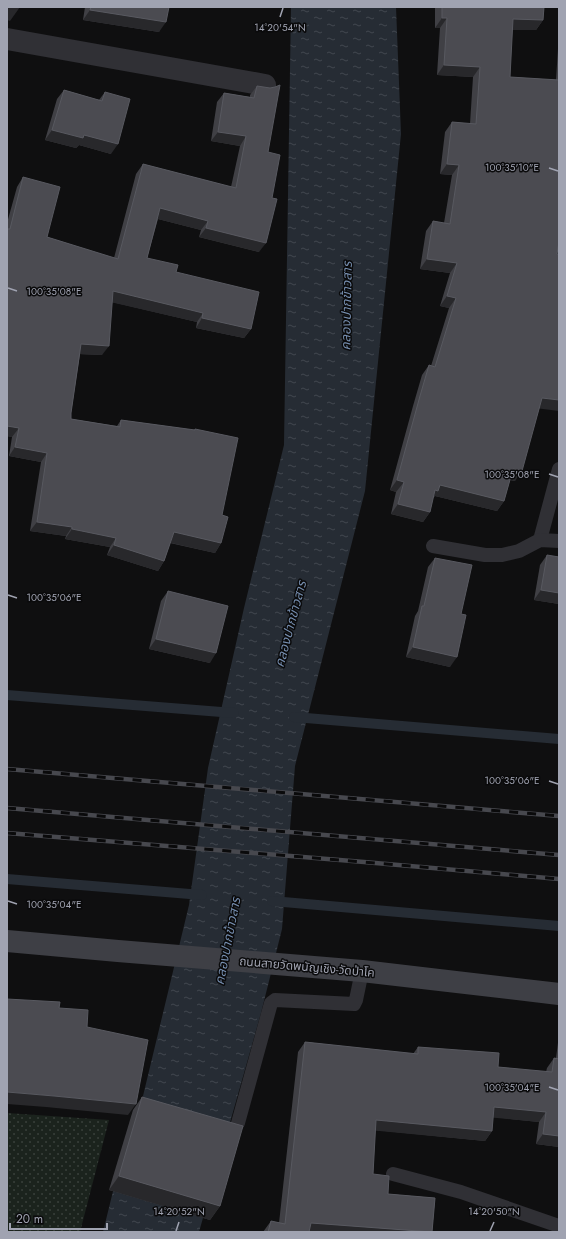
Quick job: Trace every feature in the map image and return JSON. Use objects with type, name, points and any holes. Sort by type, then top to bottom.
[{"type":"main road","name":"ถนนสายวัดพนัญเชิง-วัดป่าโค","points":[[7,940],[118,951],[362,971],[559,994]]},
{"type":"street","points":[[7,39],[265,85]]},
{"type":"lane","points":[[540,540],[559,469]]},
{"type":"lane","points":[[433,546],[485,555],[519,551],[540,540],[559,541]]},
{"type":"lane","points":[[238,1124],[271,1004],[275,1000],[354,1004],[362,971]]},
{"type":"lane","points":[[393,1174],[461,1192],[559,1226]]},
{"type":"shaded area","points":[[7,1113],[109,1120],[80,1232],[7,1232]]},
{"type":"water","name":"คลองปากข้าวสาร","points":[[291,7],[396,7],[401,134],[365,491],[295,766],[282,929],[261,1013],[199,1232],[103,1232],[116,1179],[143,1096],[189,905],[208,768],[244,608],[284,445]]},
{"type":"building","points":[[91,7],[169,7],[166,22],[90,10]]},
{"type":"building","points":[[442,7],[544,7],[543,20],[513,19],[510,77],[559,80],[559,242],[557,254],[559,255],[559,400],[542,398],[522,471],[513,469],[504,501],[440,485],[438,491],[435,490],[430,512],[398,504],[404,482],[397,480],[429,365],[435,367],[456,298],[447,296],[457,263],[427,259],[433,221],[450,224],[459,165],[447,164],[452,122],[476,124],[480,67],[444,65],[447,18],[442,18]]},
{"type":"building","points":[[280,85],[268,152],[280,155],[272,198],[277,199],[266,243],[206,228],[208,221],[160,208],[147,258],[178,265],[176,272],[259,292],[251,329],[202,318],[203,313],[113,291],[109,346],[81,344],[71,413],[71,419],[120,427],[121,420],[195,429],[238,438],[222,515],[228,517],[221,543],[174,532],[164,561],[114,545],[116,538],[72,529],[72,527],[37,522],[47,453],[15,447],[19,428],[7,426],[7,229],[10,229],[23,177],[60,187],[47,237],[118,259],[143,164],[236,188],[246,136],[218,132],[224,93],[254,98],[257,86],[270,88]]},
{"type":"building","points":[[64,90],[102,101],[105,92],[130,99],[118,144],[84,135],[83,138],[52,130]]},
{"type":"building","points":[[547,555],[559,557],[559,593],[541,590]]},
{"type":"building","points":[[435,558],[472,565],[461,614],[466,615],[457,657],[413,647]]},
{"type":"building","points":[[168,591],[228,606],[216,653],[156,639]]},
{"type":"building","points":[[7,999],[60,1002],[59,1008],[88,1010],[87,1027],[148,1040],[136,1104],[7,1092]]},
{"type":"building","points":[[305,1042],[418,1054],[418,1047],[499,1053],[498,1067],[552,1072],[554,1058],[559,1059],[559,1136],[543,1134],[546,1112],[494,1107],[492,1131],[376,1120],[373,1174],[389,1176],[388,1194],[435,1198],[432,1232],[311,1223],[309,1232],[268,1232],[271,1221],[285,1224]]},
{"type":"building","points":[[142,1097],[243,1126],[220,1206],[119,1176]]},
{"type":"waterway","points":[[7,695],[234,713]]},
{"type":"waterway","points":[[294,717],[559,739]]},
{"type":"waterway","points":[[7,879],[202,895]]},
{"type":"waterway","points":[[272,901],[559,926]]},
{"type":"railway","points":[[7,769],[559,816]]},
{"type":"railway","points":[[7,808],[559,855]]},
{"type":"railway","points":[[7,833],[559,879]]}]
